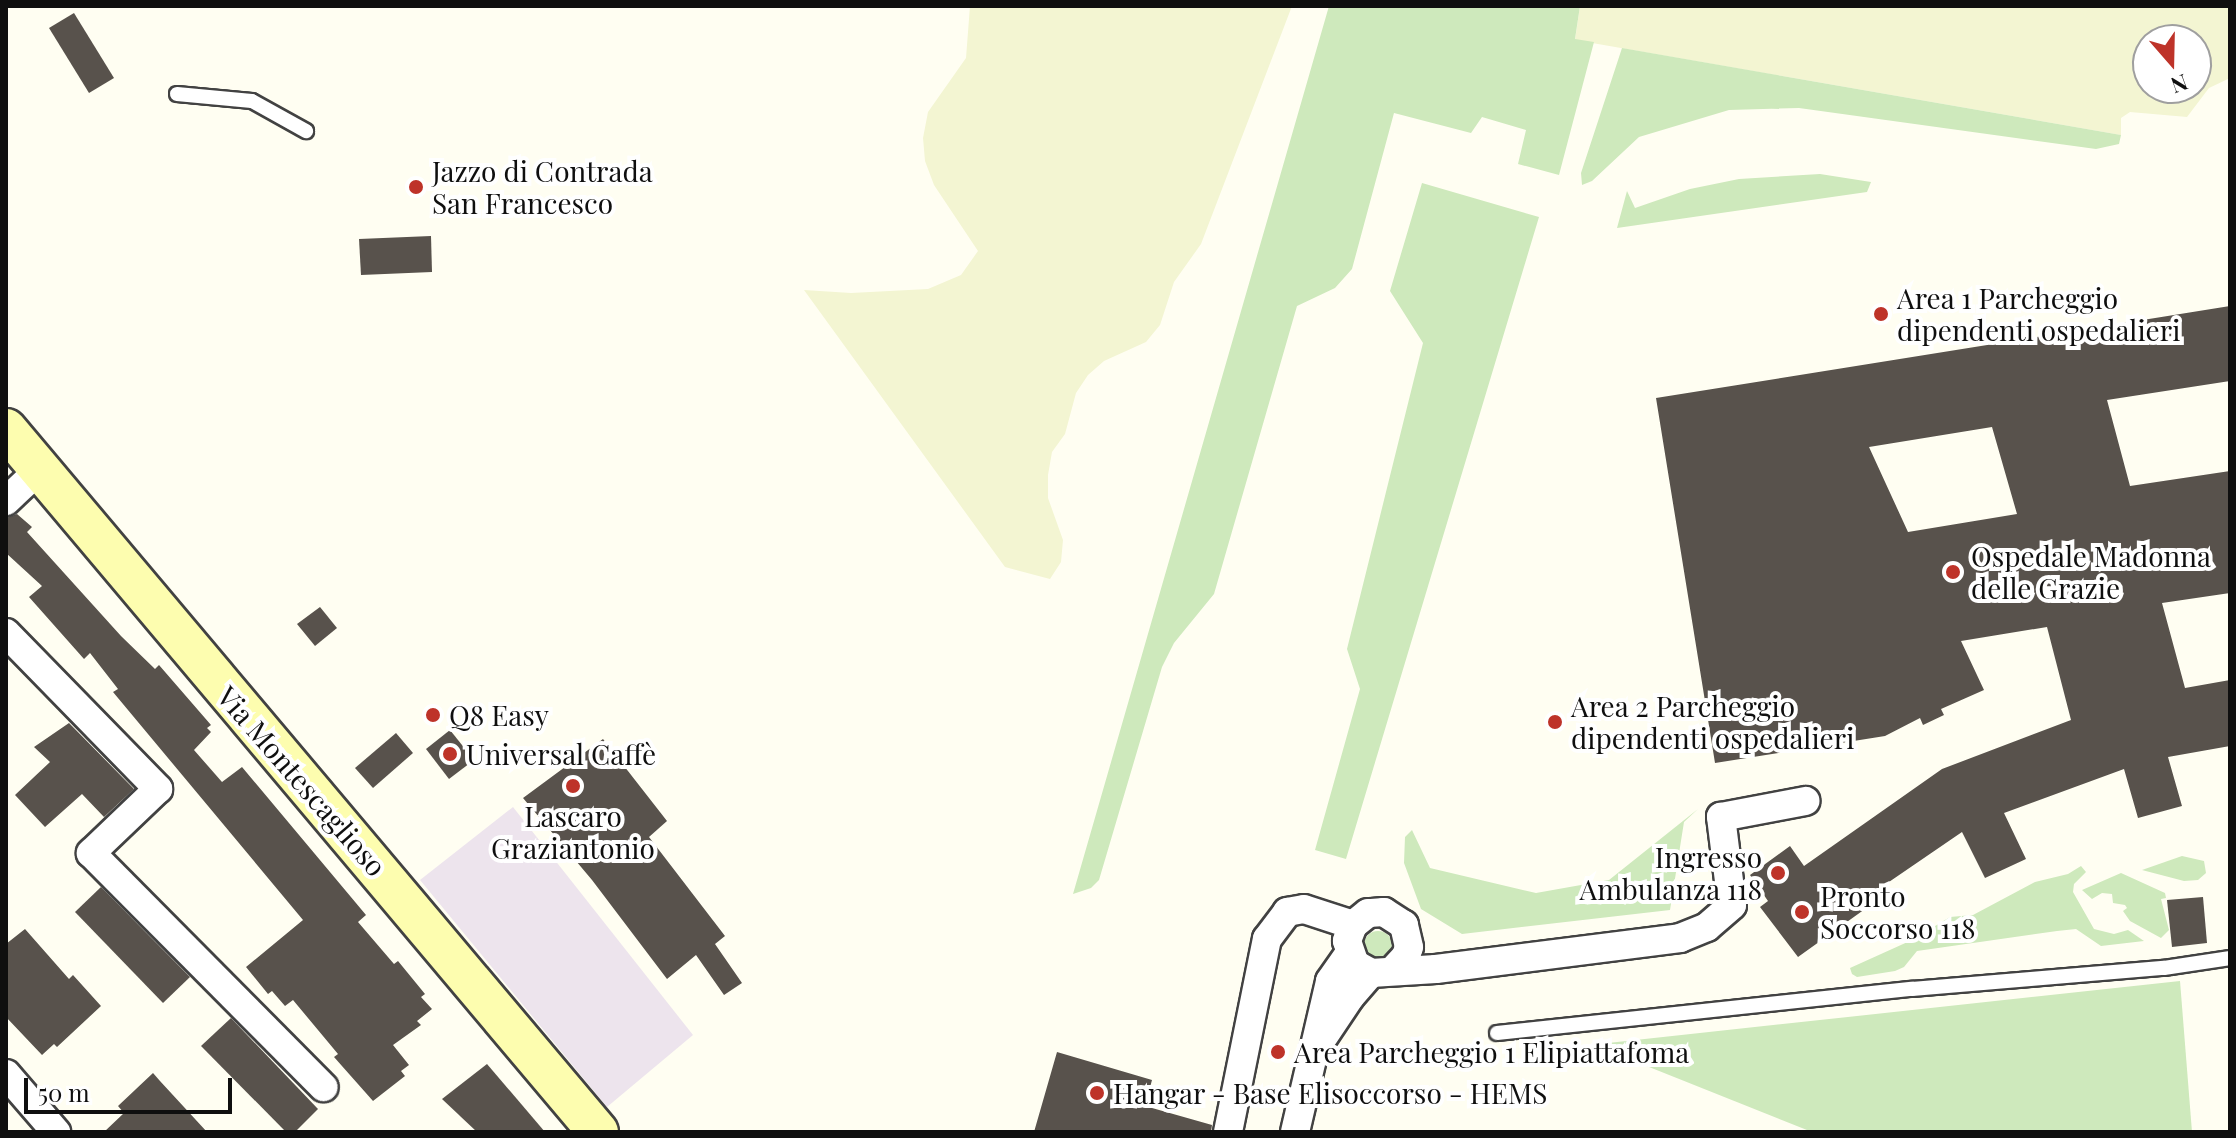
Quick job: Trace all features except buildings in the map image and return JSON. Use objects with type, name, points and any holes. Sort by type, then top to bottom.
[{"type":"main road","name":"Via Montescaglioso","points":[[6,429],[598,1132]]},
{"type":"street","points":[[6,501],[40,469]]},
{"type":"street","points":[[6,633],[158,789],[91,853],[323,1087]]},
{"type":"street","points":[[1228,1132],[1267,939],[1287,912],[1304,909],[1350,940],[1355,964],[1382,971],[1436,969],[1680,938],[1707,927],[1732,905],[1721,817],[1805,801]]},
{"type":"street","points":[[1295,1132],[1330,981],[1350,940],[1368,913],[1384,912],[1396,917],[1408,936],[1440,949],[1522,956]]},
{"type":"street","points":[[1315,1050],[1350,997],[1406,956],[1408,936]]},
{"type":"street","points":[[6,1074],[56,1132]]},
{"type":"lane","points":[[177,94],[252,101],[306,131]]},
{"type":"lane","points":[[1497,1033],[1912,989],[2124,972],[2230,958]]},
{"type":"shaded area","points":[[513,807],[693,1035],[607,1107],[420,880]]},
{"type":"green space","points":[[970,6],[1292,6],[1201,244],[1174,282],[1160,325],[1146,342],[1104,361],[1088,375],[1076,393],[1065,434],[1052,452],[1048,475],[1048,498],[1063,540],[1061,562],[1050,579],[1005,567],[804,290],[851,293],[928,289],[961,275],[978,251],[934,185],[925,161],[923,138],[928,112],[966,58]]},
{"type":"green space","points":[[1329,6],[1580,6],[1575,39],[1594,42],[1559,175],[1518,164],[1526,130],[1482,117],[1471,133],[1394,113],[1352,269],[1335,288],[1297,306],[1214,594],[1174,643],[1162,667],[1099,880],[1091,888],[1073,894]]},
{"type":"green space","points":[[1580,6],[2230,6],[2230,78],[2212,87],[2212,24],[2132,24],[2132,104],[2197,104],[2187,117],[2130,112],[2121,118],[2121,135],[1575,40]]},
{"type":"green space","points":[[1622,48],[2121,135],[2119,144],[2096,149],[1799,108],[1729,110],[1639,137],[1592,181],[1582,185],[1581,173]]},
{"type":"green space","points":[[1820,174],[1871,182],[1867,192],[1617,228],[1627,191],[1635,208],[1690,189],[1739,179]]},
{"type":"green space","points":[[1422,183],[1539,217],[1346,859],[1315,850],[1360,689],[1347,649],[1423,343],[1390,291]]},
{"type":"green space","points":[[1698,809],[1684,822],[1670,910],[1462,934],[1421,909],[1404,863],[1405,837],[1412,830],[1430,868],[1536,893],[1609,880]]},
{"type":"green space","points":[[2182,856],[2204,861],[2206,873],[2198,880],[2184,881],[2142,870]]},
{"type":"green space","points":[[2081,866],[2086,872],[2074,884],[2073,892],[2094,929],[2114,934],[2128,930],[2144,941],[2101,946],[2076,929],[2057,931],[1917,951],[1904,967],[1895,971],[1857,977],[1852,974],[1850,968],[1912,940],[1950,917],[1973,915],[2035,882],[2068,874]]},
{"type":"green space","points":[[2121,873],[2165,893],[2166,898],[2161,899],[2169,930],[2161,938],[2130,921],[2123,911],[2127,908],[2125,905],[2113,903],[2112,894],[2102,893],[2092,899],[2082,890]]},
{"type":"green space","points":[[1378,931],[1388,935],[1392,945],[1388,955],[1378,959],[1368,955],[1364,945],[1368,935]]},
{"type":"green space","points":[[2180,981],[2192,1132],[1812,1132],[1604,1049],[1608,1043]]},
{"type":"place","name":"Jazzo di Contrada San Francesco","points":[[416,187]]},
{"type":"place","name":"Area 1 Parcheggio dipendenti ospedalieri","points":[[1881,314]]},
{"type":"place","name":"Ospedale Madonna delle Grazie","points":[[1953,572]]},
{"type":"place","name":"Q8 Easy","points":[[433,715]]},
{"type":"place","name":"Area 2 Parcheggio dipendenti ospedalieri","points":[[1555,722]]},
{"type":"place","name":"Universal Caffè","points":[[450,754]]},
{"type":"place","name":"Lascaro Graziantonio","points":[[573,786]]},
{"type":"place","name":"Ingresso Ambulanza 118","points":[[1778,873]]},
{"type":"place","name":"Pronto Soccorso 118","points":[[1802,912]]},
{"type":"place","name":"Area Parcheggio 1 Elipiattafoma","points":[[1278,1052]]},
{"type":"place","name":"Hangar - Base Elisoccorso - HEMS","points":[[1097,1093]]}]
